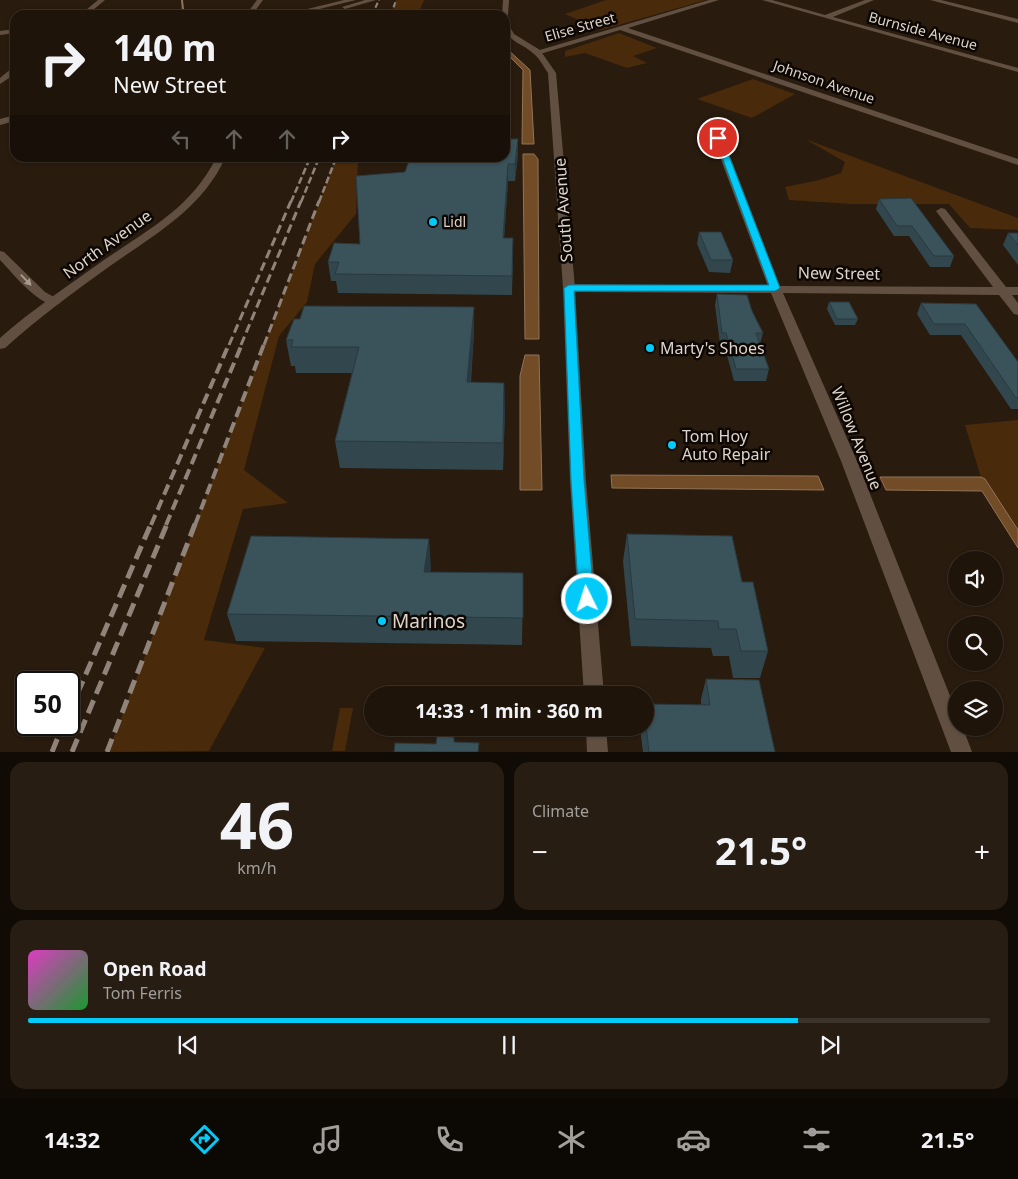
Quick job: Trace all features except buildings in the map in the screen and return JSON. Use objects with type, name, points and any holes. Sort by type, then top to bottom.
[{"type":"street","points":[[89,10],[102,0]]},
{"type":"street","points":[[308,10],[353,0]]},
{"type":"street","points":[[333,10],[373,0]]},
{"type":"street","name":"Elise Street","points":[[537,52],[716,0]]},
{"type":"street","name":"Burnside Avenue","points":[[764,0],[1018,70]]},
{"type":"street","points":[[825,17],[871,0]]},
{"type":"street","points":[[932,0],[1018,20]]},
{"type":"street","name":"Johnson Avenue","points":[[622,28],[1018,162]]},
{"type":"street","name":"South Avenue","points":[[510,33],[537,52],[552,73],[569,288],[578,480],[593,686]]},
{"type":"street","points":[[0,82],[10,74]]},
{"type":"street","name":"Willow Avenue","points":[[718,138],[775,288],[849,462],[962,752]]},
{"type":"street","name":"North Avenue","points":[[0,345],[191,202],[206,186],[217,169],[219,162]]},
{"type":"street","points":[[941,211],[1018,312]]},
{"type":"street","points":[[0,254],[40,295],[55,302]]},
{"type":"street","name":"New Street","points":[[569,288],[1018,291]]},
{"type":"street","points":[[597,736],[598,752]]},
{"type":"shaded area","points":[[396,0],[424,0],[420,10],[393,10]]},
{"type":"shaded area","points":[[606,0],[706,0],[601,30],[565,14]]},
{"type":"shaded area","points":[[619,33],[657,48],[633,56],[647,63],[627,68],[585,53],[565,57],[565,51]]},
{"type":"shaded area","points":[[510,52],[530,70],[534,144],[522,144],[523,70],[510,57]]},
{"type":"shaded area","points":[[753,79],[795,94],[752,118],[697,99]]},
{"type":"shaded area","points":[[805,139],[1018,218],[1018,230],[970,228],[949,204],[852,204],[789,200],[785,187],[841,173],[845,162]]},
{"type":"shaded area","points":[[523,154],[534,154],[538,159],[539,339],[525,339]]},
{"type":"shaded area","points":[[334,162],[358,162],[356,214],[315,264],[307,302],[279,336],[244,470],[288,503],[243,509],[204,640],[265,648],[209,751],[108,752]]},
{"type":"shaded area","points":[[525,355],[539,355],[542,490],[520,490],[520,376]]},
{"type":"shaded area","points":[[1018,420],[1018,538],[983,484],[965,425]]},
{"type":"shaded area","points":[[611,475],[818,476],[824,490],[612,488]]},
{"type":"shaded area","points":[[880,477],[981,477],[985,479],[1018,530],[1018,548],[982,491],[886,490]]},
{"type":"shaded area","points":[[340,708],[353,708],[345,751],[332,751]]},
{"type":"waterway","points":[[182,0],[184,10]]},
{"type":"railway","points":[[374,10],[379,0]]},
{"type":"railway","points":[[393,10],[396,0]]},
{"type":"railway","points":[[291,202],[308,162]]},
{"type":"railway","points":[[301,202],[317,162]]},
{"type":"railway","points":[[319,202],[334,162]]},
{"type":"railway","points":[[229,345],[291,201]]},
{"type":"railway","points":[[241,345],[301,201]]},
{"type":"railway","points":[[264,345],[319,201]]},
{"type":"railway","points":[[151,525],[229,344]]},
{"type":"railway","points":[[166,525],[242,344]]},
{"type":"railway","points":[[195,525],[264,344]]},
{"type":"railway","points":[[80,688],[151,524]]},
{"type":"railway","points":[[72,752],[167,524]]},
{"type":"railway","points":[[107,752],[195,524]]},
{"type":"railway","points":[[52,752],[59,736]]},
{"type":"place","name":"Lidl","points":[[433,222]]},
{"type":"place","name":"Marty's Shoes","points":[[650,348]]},
{"type":"place","name":"Tom Hoy Auto Repair","points":[[672,445]]},
{"type":"place","name":"Marinos","points":[[382,621]]},
{"type":"route","points":[[587,599],[578,480],[569,288],[775,288],[718,138]]}]
